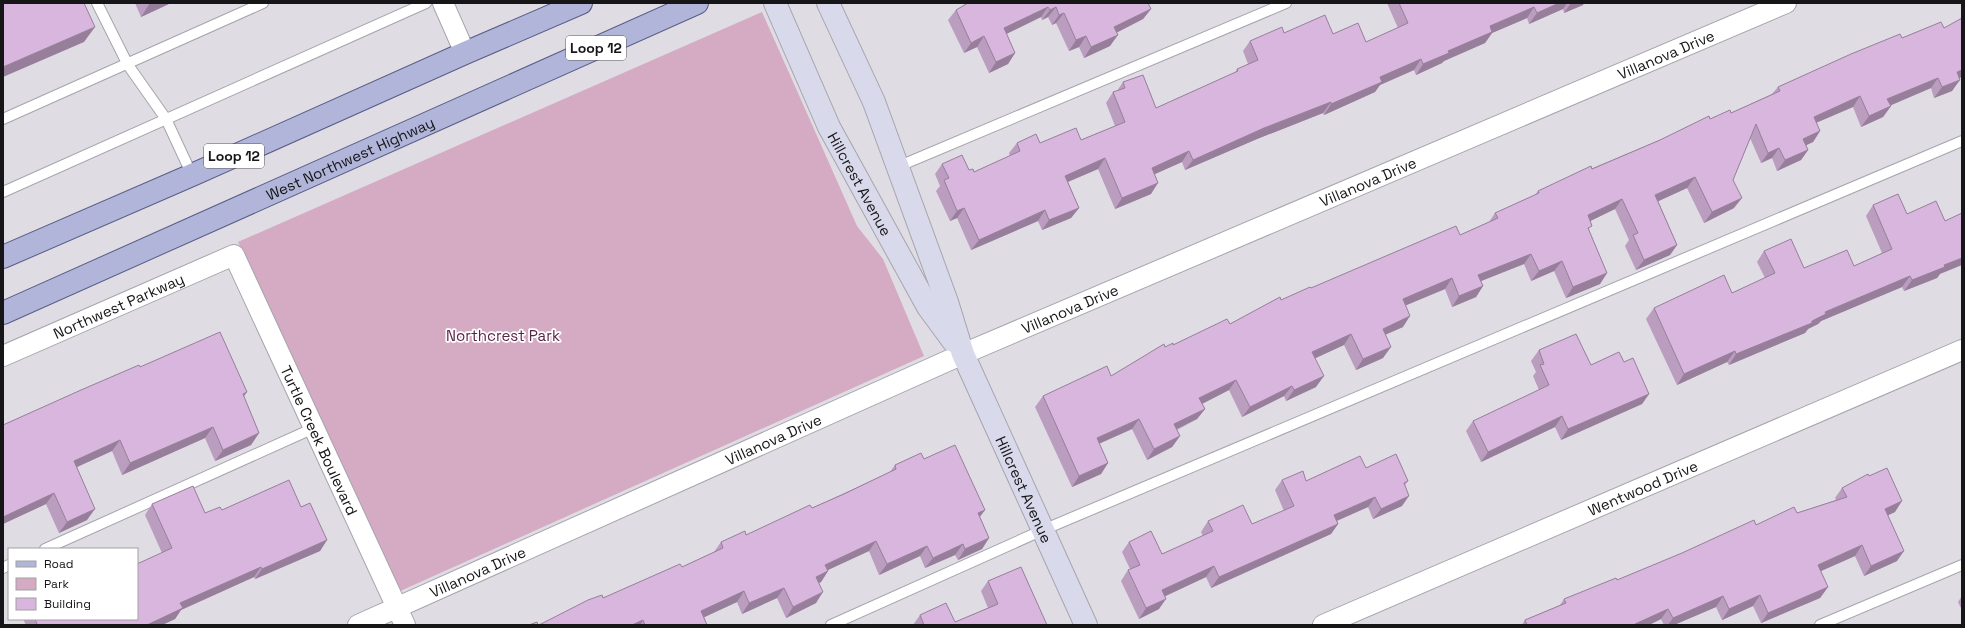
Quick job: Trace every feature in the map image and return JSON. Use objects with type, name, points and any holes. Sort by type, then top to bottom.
[{"type":"main road","name":"Loop 12","points":[[3,257],[192,175],[465,52],[556,8],[581,3]]},
{"type":"main road","name":"West Northwest Highway","points":[[3,313],[697,3]]},
{"type":"street","points":[[444,3],[465,52]]},
{"type":"street","name":"Hillcrest Avenue","points":[[775,3],[829,127],[928,307],[962,354]]},
{"type":"street","name":"Hillcrest Avenue","points":[[828,3],[874,102],[947,302],[962,354],[1086,625]]},
{"type":"street","name":"Villanova Drive","points":[[358,625],[962,354],[1786,3]]},
{"type":"street","name":"Northwest Parkway","points":[[3,356],[234,255]]},
{"type":"street","name":"Turtle Creek Boulevard","points":[[234,255],[405,625]]},
{"type":"street","name":"Wentwood Drive","points":[[1323,625],[1962,350]]},
{"type":"lane","points":[[97,3],[128,65],[166,119],[192,175]]},
{"type":"lane","points":[[3,119],[128,65],[263,3]]},
{"type":"lane","points":[[3,192],[426,3]]},
{"type":"lane","points":[[897,167],[1286,3]]},
{"type":"lane","points":[[831,625],[1043,530],[1962,141]]},
{"type":"lane","points":[[47,548],[314,428]]},
{"type":"lane","points":[[1820,625],[1962,565]]},
{"type":"green space","name":"Northcrest Park","points":[[762,12],[857,226],[883,259],[924,356],[398,592],[238,242]]},
{"type":"building","points":[[3,3],[84,3],[95,27],[3,67]]},
{"type":"building","points":[[968,3],[1148,3],[1151,9],[1114,27],[1118,35],[1091,47],[1086,36],[1076,40],[1064,13],[1059,15],[1056,7],[1050,10],[1048,7],[1004,28],[1015,53],[996,62],[984,36],[971,43],[956,10]]},
{"type":"building","points":[[1399,3],[1559,3],[1537,13],[1534,7],[1490,26],[1492,32],[1448,51],[1449,53],[1423,64],[1421,59],[1380,77],[1382,82],[1331,104],[1331,102],[1264,128],[1193,160],[1189,151],[1152,168],[1158,183],[1122,198],[1105,158],[1065,176],[1079,208],[1049,220],[1045,210],[979,240],[964,208],[957,211],[944,180],[949,178],[942,164],[962,155],[969,170],[973,169],[974,172],[1020,151],[1017,143],[1036,134],[1040,143],[1076,128],[1081,140],[1125,122],[1113,92],[1125,88],[1123,82],[1143,75],[1156,108],[1238,71],[1237,69],[1258,60],[1250,41],[1282,27],[1284,33],[1325,15],[1333,34],[1358,23],[1366,42],[1408,23]]},
{"type":"building","points":[[1962,18],[1962,70],[1957,72],[1960,80],[1942,87],[1938,78],[1887,99],[1891,106],[1869,116],[1860,96],[1814,117],[1820,131],[1803,139],[1808,150],[1785,160],[1779,148],[1768,153],[1756,124],[1733,180],[1742,198],[1712,212],[1695,177],[1655,195],[1677,245],[1644,260],[1633,235],[1638,233],[1622,199],[1588,215],[1592,226],[1588,228],[1607,273],[1573,287],[1562,261],[1539,271],[1531,254],[1478,275],[1483,286],[1459,296],[1452,278],[1403,299],[1410,316],[1383,329],[1391,347],[1363,359],[1351,334],[1312,352],[1324,376],[1294,390],[1292,386],[1250,407],[1236,380],[1199,398],[1205,409],[1174,424],[1180,436],[1154,449],[1139,419],[1097,438],[1108,463],[1079,476],[1043,396],[1107,366],[1111,376],[1164,344],[1165,347],[1173,343],[1173,345],[1227,319],[1230,324],[1280,297],[1281,300],[1310,287],[1311,288],[1456,226],[1460,235],[1498,218],[1495,213],[1539,193],[1538,191],[1591,166],[1592,169],[1660,140],[1709,116],[1710,119],[1730,110],[1731,113],[1780,91],[1778,87],[1900,34],[1902,38],[1941,22],[1944,28]]},
{"type":"building","points":[[1898,194],[1907,214],[1936,201],[1945,221],[1962,213],[1962,258],[1944,265],[1945,267],[1912,280],[1910,276],[1825,312],[1826,314],[1812,321],[1812,323],[1736,354],[1735,351],[1684,374],[1654,308],[1724,275],[1732,293],[1775,273],[1764,251],[1791,239],[1804,268],[1847,250],[1854,266],[1892,249],[1873,205]]},
{"type":"building","points":[[220,332],[247,392],[243,394],[259,433],[223,450],[213,427],[130,463],[120,440],[74,461],[95,509],[67,522],[54,493],[3,517],[3,425],[139,365],[140,367]]},
{"type":"building","points":[[1576,334],[1591,365],[1619,352],[1624,362],[1633,358],[1649,394],[1568,429],[1562,416],[1488,452],[1473,421],[1549,385],[1540,365],[1544,364],[1539,350]]},
{"type":"building","points":[[955,445],[985,510],[978,513],[989,538],[965,549],[963,544],[933,558],[927,546],[887,564],[876,541],[825,565],[828,571],[816,577],[823,592],[793,607],[784,588],[749,603],[744,591],[701,611],[707,625],[645,625],[643,620],[632,625],[539,625],[588,600],[602,595],[603,598],[680,564],[682,567],[723,548],[721,542],[745,531],[746,535],[810,505],[812,508],[844,494],[896,469],[895,465],[921,453],[924,459]]},
{"type":"building","points":[[1396,454],[1408,481],[1404,483],[1409,496],[1381,509],[1375,497],[1334,515],[1338,524],[1219,577],[1214,566],[1162,590],[1166,599],[1146,608],[1128,570],[1140,565],[1129,542],[1151,531],[1162,554],[1213,531],[1208,521],[1243,505],[1252,524],[1294,506],[1282,480],[1303,471],[1306,481],[1360,456],[1366,468]]},
{"type":"building","points":[[1887,468],[1902,501],[1885,509],[1904,551],[1871,566],[1862,545],[1818,565],[1828,587],[1768,613],[1760,595],[1729,609],[1723,596],[1673,618],[1668,609],[1635,625],[1527,625],[1525,620],[1566,603],[1564,599],[1616,578],[1617,580],[1682,553],[1754,520],[1756,525],[1794,507],[1797,513],[1847,497],[1842,488],[1868,474],[1869,476]]},
{"type":"building","points":[[289,480],[301,507],[310,503],[327,540],[180,603],[183,608],[147,625],[35,625],[37,624],[35,620],[138,620],[138,564],[172,548],[152,504],[193,486],[205,513],[220,507],[222,510]]},
{"type":"building","points":[[1021,567],[1047,625],[924,625],[920,615],[946,603],[955,622],[998,604],[988,581]]},
{"type":"building","points":[[537,622],[538,625],[529,625]]}]
